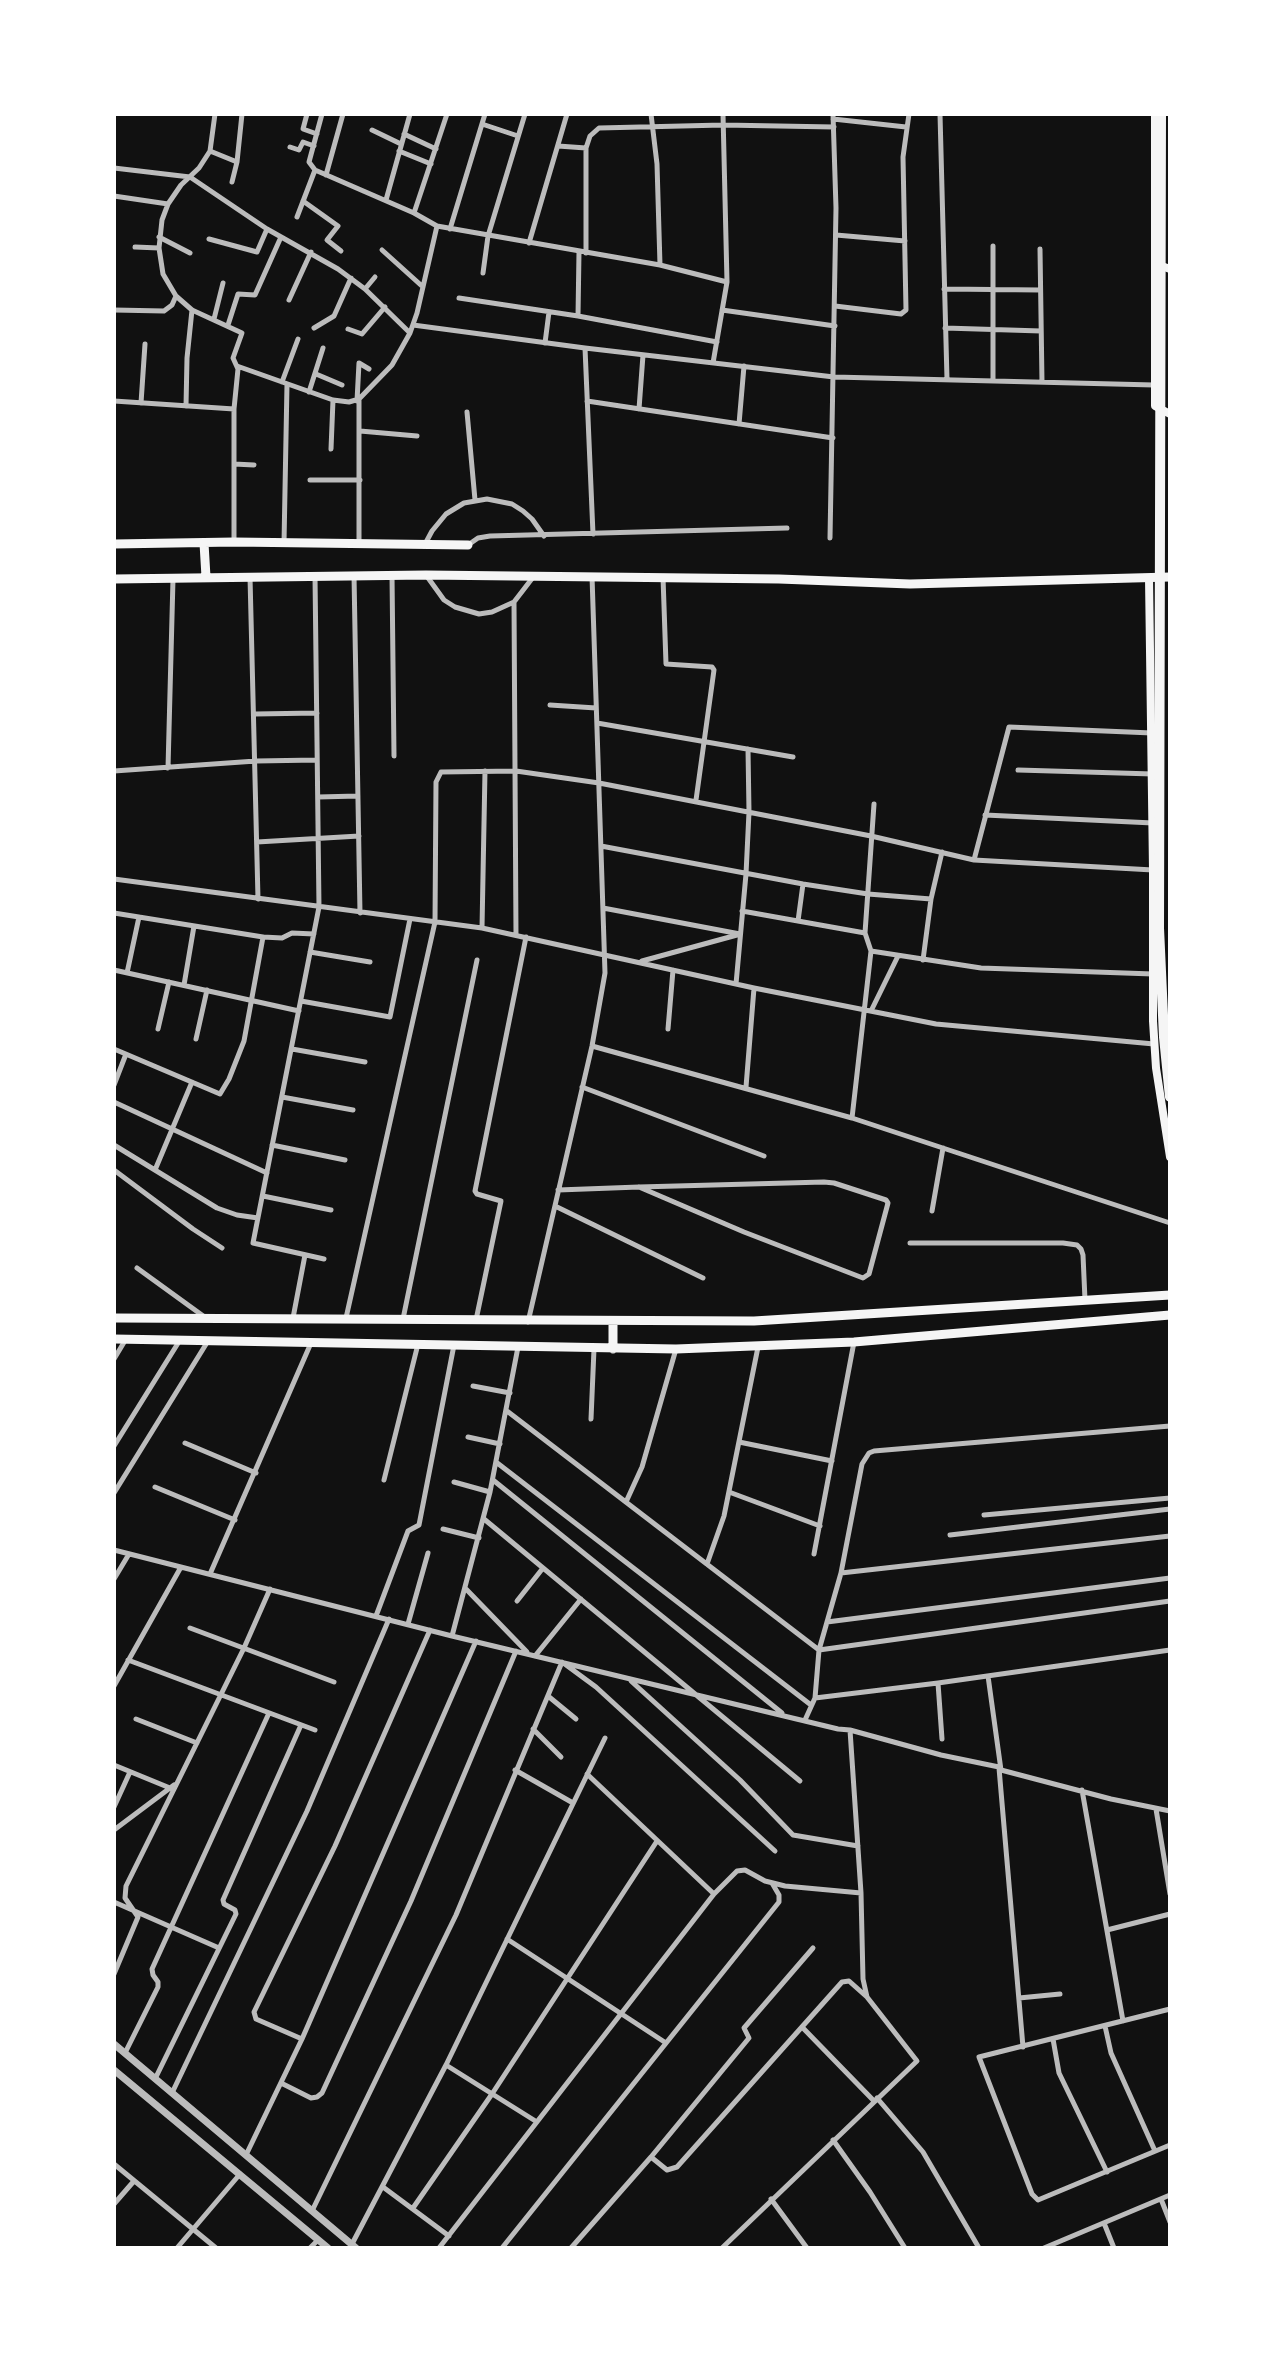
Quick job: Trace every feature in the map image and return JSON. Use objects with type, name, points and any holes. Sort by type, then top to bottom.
[{"type":"highway","points":[[1161,114],[1159,928],[1170,1097]]},
{"type":"main road","points":[[1155,114],[1155,406],[1170,414]]},
{"type":"main road","points":[[1154,262],[1170,269]]},
{"type":"main road","points":[[1154,288],[1170,280]]},
{"type":"main road","points":[[114,544],[234,542],[468,545]]},
{"type":"main road","points":[[204,543],[206,577]]},
{"type":"main road","points":[[114,579],[354,575],[592,576],[910,584],[1170,577]]},
{"type":"main road","points":[[1153,578],[1154,1044],[1170,1157]]},
{"type":"main road","points":[[114,1318],[346,1318],[528,1322],[801,1319],[1170,1295]]},
{"type":"main road","points":[[114,1339],[676,1349],[854,1342],[1170,1315]]},
{"type":"main road","points":[[613,1322],[613,1349]]},
{"type":"street","points":[[215,114],[209,151],[203,163],[168,204],[162,220],[159,248],[163,274],[176,296],[192,310],[242,333],[233,358],[237,366],[234,409],[234,542]]},
{"type":"street","points":[[232,182],[242,114]]},
{"type":"street","points":[[307,114],[303,128],[317,134]]},
{"type":"street","points":[[322,114],[309,162],[315,170],[414,213],[437,226],[660,265],[727,282]]},
{"type":"street","points":[[326,175],[343,114]]},
{"type":"street","points":[[386,201],[410,114]]},
{"type":"street","points":[[414,213],[447,114]]},
{"type":"street","points":[[450,229],[485,114]]},
{"type":"street","points":[[483,273],[488,236],[525,114]]},
{"type":"street","points":[[529,243],[567,114]]},
{"type":"street","points":[[651,114],[657,164],[660,265]]},
{"type":"street","points":[[713,363],[727,282],[723,114]]},
{"type":"street","points":[[835,306],[904,314],[906,310],[903,157],[909,114]]},
{"type":"street","points":[[940,114],[947,379]]},
{"type":"street","points":[[830,538],[836,235],[833,116],[906,127]]},
{"type":"street","points":[[482,124],[518,136]]},
{"type":"street","points":[[586,253],[586,148],[590,136],[599,128],[723,125],[834,127]]},
{"type":"street","points":[[372,130],[431,164]]},
{"type":"street","points":[[404,134],[436,149]]},
{"type":"street","points":[[290,147],[299,150],[303,142],[314,146]]},
{"type":"street","points":[[558,146],[586,148]]},
{"type":"street","points":[[209,151],[237,162]]},
{"type":"street","points":[[114,169],[190,177],[267,229],[311,252],[351,278],[410,333]]},
{"type":"street","points":[[297,217],[315,170]]},
{"type":"street","points":[[114,196],[168,204]]},
{"type":"street","points":[[303,201],[338,226],[327,240],[341,251]]},
{"type":"street","points":[[237,366],[333,400],[358,400],[392,365],[410,333],[437,226]]},
{"type":"street","points":[[209,239],[257,252],[267,229]]},
{"type":"street","points":[[836,235],[905,241]]},
{"type":"street","points":[[159,237],[190,253]]},
{"type":"street","points":[[228,326],[238,294],[255,295],[281,237]]},
{"type":"street","points":[[993,246],[993,381]]},
{"type":"street","points":[[135,247],[159,248]]},
{"type":"street","points":[[1040,249],[1042,382]]},
{"type":"street","points":[[382,250],[423,287]]},
{"type":"street","points":[[578,316],[579,251]]},
{"type":"street","points":[[289,300],[311,252]]},
{"type":"street","points":[[365,289],[375,277]]},
{"type":"street","points":[[314,328],[334,316],[351,278]]},
{"type":"street","points":[[214,320],[223,283]]},
{"type":"street","points":[[944,289],[1041,290]]},
{"type":"street","points":[[114,310],[164,311],[172,305],[176,296]]},
{"type":"street","points":[[459,298],[578,316],[717,342]]},
{"type":"street","points":[[348,329],[362,334],[385,307]]},
{"type":"street","points":[[186,406],[192,310]]},
{"type":"street","points":[[722,310],[835,326]]},
{"type":"street","points":[[545,343],[550,312]]},
{"type":"street","points":[[413,325],[834,377],[1154,385]]},
{"type":"street","points":[[945,328],[1041,331]]},
{"type":"street","points":[[284,543],[284,383],[298,339]]},
{"type":"street","points":[[141,403],[145,344]]},
{"type":"street","points":[[309,392],[323,348]]},
{"type":"street","points":[[585,348],[593,534]]},
{"type":"street","points":[[639,409],[643,355]]},
{"type":"street","points":[[359,545],[359,363],[369,369]]},
{"type":"street","points":[[739,424],[744,366]]},
{"type":"street","points":[[316,374],[342,385]]},
{"type":"street","points":[[331,449],[333,400]]},
{"type":"street","points":[[114,401],[234,409]]},
{"type":"street","points":[[587,401],[833,438]]},
{"type":"street","points":[[467,412],[475,500]]},
{"type":"street","points":[[360,432],[416,436]]},
{"type":"street","points":[[234,464],[254,465]]},
{"type":"street","points":[[310,480],[360,480]]},
{"type":"street","points":[[424,546],[446,514],[464,503],[487,499],[512,504],[533,519],[544,536]]},
{"type":"street","points":[[468,545],[484,537],[787,528]]},
{"type":"street","points":[[354,575],[360,913]]},
{"type":"street","points":[[392,575],[394,755]]},
{"type":"street","points":[[426,575],[444,600],[467,612],[492,612],[514,602],[534,576]]},
{"type":"street","points":[[315,576],[319,908],[254,1244],[324,1259]]},
{"type":"street","points":[[528,1322],[592,1046],[604,982],[606,955],[592,576]]},
{"type":"street","points":[[250,577],[258,899]]},
{"type":"street","points":[[168,768],[173,578]]},
{"type":"street","points":[[663,578],[666,663],[669,666],[712,667],[714,670],[696,800]]},
{"type":"street","points":[[514,602],[516,935]]},
{"type":"street","points":[[550,705],[596,708]]},
{"type":"street","points":[[255,713],[317,713]]},
{"type":"street","points":[[597,723],[793,757]]},
{"type":"street","points":[[974,860],[1009,727],[1152,733]]},
{"type":"street","points":[[736,984],[746,874],[748,749]]},
{"type":"street","points":[[114,771],[256,761],[317,760]]},
{"type":"street","points":[[1018,770],[1153,774]]},
{"type":"street","points":[[346,1318],[435,922],[436,782],[439,774],[444,771],[516,772],[599,783],[872,836],[974,860],[1153,870]]},
{"type":"street","points":[[482,928],[485,771]]},
{"type":"street","points":[[318,797],[358,796]]},
{"type":"street","points":[[852,1118],[869,1011],[871,951],[865,933],[874,804]]},
{"type":"street","points":[[985,815],[1153,823]]},
{"type":"street","points":[[257,842],[359,836]]},
{"type":"street","points":[[601,846],[803,884],[867,894],[931,899]]},
{"type":"street","points":[[923,960],[931,899],[942,852]]},
{"type":"street","points":[[114,879],[482,928],[754,988],[936,1024],[1154,1044]]},
{"type":"street","points":[[798,921],[803,884]]},
{"type":"street","points":[[603,908],[740,934]]},
{"type":"street","points":[[742,911],[865,933]]},
{"type":"street","points":[[114,913],[263,937],[281,938],[290,933],[314,934]]},
{"type":"street","points":[[127,973],[139,917]]},
{"type":"street","points":[[301,1002],[390,1017],[410,919]]},
{"type":"street","points":[[184,985],[194,926]]},
{"type":"street","points":[[639,962],[740,934]]},
{"type":"street","points":[[114,1049],[220,1094],[244,1041],[263,937]]},
{"type":"street","points":[[476,1320],[501,1201],[476,1194],[475,1191],[526,937]]},
{"type":"street","points":[[871,951],[1001,970],[1153,974]]},
{"type":"street","points":[[310,952],[370,962]]},
{"type":"street","points":[[869,1011],[898,956]]},
{"type":"street","points":[[403,1319],[477,960]]},
{"type":"street","points":[[114,970],[299,1011]]},
{"type":"street","points":[[668,1029],[673,970]]},
{"type":"street","points":[[158,1029],[169,982]]},
{"type":"street","points":[[746,1087],[754,988]]},
{"type":"street","points":[[196,1039],[207,990]]},
{"type":"street","points":[[592,1046],[852,1118],[1170,1223]]},
{"type":"street","points":[[292,1049],[365,1062]]},
{"type":"street","points":[[114,1085],[126,1055]]},
{"type":"street","points":[[155,1170],[192,1082]]},
{"type":"street","points":[[582,1087],[764,1156]]},
{"type":"street","points":[[282,1097],[353,1110]]},
{"type":"street","points":[[114,1102],[267,1173]]},
{"type":"street","points":[[114,1145],[217,1208],[258,1218]]},
{"type":"street","points":[[272,1145],[345,1160]]},
{"type":"street","points":[[932,1211],[943,1148]]},
{"type":"street","points":[[114,1170],[222,1248]]},
{"type":"street","points":[[558,1190],[639,1187],[829,1182],[886,1200],[887,1204],[866,1277],[863,1278],[744,1232],[639,1187]]},
{"type":"street","points":[[262,1196],[331,1210]]},
{"type":"street","points":[[555,1206],[703,1278]]},
{"type":"street","points":[[910,1243],[1077,1245],[1082,1249],[1083,1255],[1085,1300]]},
{"type":"street","points":[[293,1318],[305,1255]]},
{"type":"street","points":[[137,1268],[206,1318]]},
{"type":"street","points":[[114,1359],[127,1339]]},
{"type":"street","points":[[114,1446],[180,1340]]},
{"type":"street","points":[[114,1493],[208,1341]]},
{"type":"street","points":[[210,1574],[312,1341]]},
{"type":"street","points":[[814,1554],[854,1342]]},
{"type":"street","points":[[384,1480],[418,1344]]},
{"type":"street","points":[[376,1616],[408,1531],[419,1525],[454,1345]]},
{"type":"street","points":[[452,1636],[493,1480],[518,1347]]},
{"type":"street","points":[[707,1564],[724,1516],[758,1347]]},
{"type":"street","points":[[591,1419],[594,1349]]},
{"type":"street","points":[[625,1502],[642,1466],[676,1349]]},
{"type":"street","points":[[473,1386],[510,1393]]},
{"type":"street","points":[[507,1411],[819,1650],[1170,1601]]},
{"type":"street","points":[[805,1720],[815,1698],[819,1650],[841,1573],[862,1464],[869,1453],[1170,1426]]},
{"type":"street","points":[[468,1437],[500,1444]]},
{"type":"street","points":[[739,1442],[832,1461]]},
{"type":"street","points":[[185,1443],[256,1473]]},
{"type":"street","points":[[496,1462],[811,1705]]},
{"type":"street","points":[[493,1480],[784,1715]]},
{"type":"street","points":[[454,1482],[490,1492]]},
{"type":"street","points":[[155,1487],[235,1520]]},
{"type":"street","points":[[729,1492],[820,1526]]},
{"type":"street","points":[[984,1515],[1170,1498]]},
{"type":"street","points":[[950,1535],[1170,1509]]},
{"type":"street","points":[[484,1519],[800,1781]]},
{"type":"street","points":[[443,1529],[479,1538]]},
{"type":"street","points":[[841,1573],[1170,1535]]},
{"type":"street","points":[[114,1550],[476,1642],[850,1730],[940,1755],[1170,1811]]},
{"type":"street","points":[[408,1624],[428,1553]]},
{"type":"street","points":[[114,1579],[129,1554]]},
{"type":"street","points":[[114,1686],[181,1567]]},
{"type":"street","points":[[517,1601],[543,1568]]},
{"type":"street","points":[[827,1622],[1170,1578]]},
{"type":"street","points":[[466,1588],[532,1655]]},
{"type":"street","points":[[114,1974],[138,1920],[136,1912],[125,1898],[126,1886],[271,1590]]},
{"type":"street","points":[[532,1655],[581,1599]]},
{"type":"street","points":[[172,2093],[307,1811],[388,1619]]},
{"type":"street","points":[[190,1628],[334,1682]]},
{"type":"street","points":[[302,2039],[256,2019],[254,2012],[335,1846],[430,1630]]},
{"type":"street","points":[[246,2155],[302,2039],[476,1642]]},
{"type":"street","points":[[815,1698],[1170,1650]]},
{"type":"street","points":[[281,2083],[311,2098],[322,2093],[416,1890],[516,1651]]},
{"type":"street","points":[[128,1660],[315,1730]]},
{"type":"street","points":[[312,2211],[456,1915],[562,1662]]},
{"type":"street","points":[[562,1662],[596,1687],[775,1851]]},
{"type":"street","points":[[988,1676],[1000,1769],[1023,2047]]},
{"type":"street","points":[[628,1678],[740,1780],[793,1835],[858,1846]]},
{"type":"street","points":[[938,1683],[942,1739]]},
{"type":"street","points":[[548,1696],[576,1719]]},
{"type":"street","points":[[125,2053],[158,1987],[152,1971],[171,1926],[269,1713]]},
{"type":"street","points":[[136,1719],[197,1743]]},
{"type":"street","points":[[155,2079],[236,1912],[224,1904],[223,1900],[302,1726]]},
{"type":"street","points":[[533,1729],[561,1757]]},
{"type":"street","points":[[850,1730],[861,1894],[863,1979],[867,1997]]},
{"type":"street","points":[[114,2044],[354,2246],[446,2065],[605,1738]]},
{"type":"street","points":[[114,1765],[170,1788]]},
{"type":"street","points":[[515,1770],[573,1803]]},
{"type":"street","points":[[114,1807],[130,1772]]},
{"type":"street","points":[[587,1774],[714,1894]]},
{"type":"street","points":[[114,1830],[176,1784]]},
{"type":"street","points":[[1082,1790],[1123,2021]]},
{"type":"street","points":[[1156,1809],[1170,1895]]},
{"type":"street","points":[[413,2208],[492,2094],[657,1840]]},
{"type":"street","points":[[439,2248],[714,1894],[741,1870],[749,1871],[772,1883],[861,1894]]},
{"type":"street","points":[[502,2248],[779,1902],[780,1897],[772,1883]]},
{"type":"street","points":[[114,1902],[219,1948]]},
{"type":"street","points":[[1107,1930],[1170,1914]]},
{"type":"street","points":[[507,1939],[666,2043]]},
{"type":"street","points":[[571,2248],[651,2157],[748,2038],[744,2028],[813,1948]]},
{"type":"street","points":[[651,2157],[667,2170],[677,2167],[844,1981],[852,1982],[867,1997],[918,2061],[722,2248]]},
{"type":"street","points":[[1019,1998],[1060,1994]]},
{"type":"street","points":[[1170,2009],[979,2057],[1032,2194],[1038,2200],[1170,2145]]},
{"type":"street","points":[[1105,2026],[1109,2049],[1155,2151]]},
{"type":"street","points":[[802,2027],[876,2100],[923,2152],[979,2248]]},
{"type":"street","points":[[1053,2039],[1059,2073],[1107,2172]]},
{"type":"street","points":[[446,2065],[537,2122]]},
{"type":"street","points":[[114,2070],[328,2248]]},
{"type":"street","points":[[833,2140],[905,2248]]},
{"type":"street","points":[[114,2164],[216,2248]]},
{"type":"street","points":[[177,2248],[240,2174]]},
{"type":"street","points":[[114,2204],[134,2181]]},
{"type":"street","points":[[383,2187],[449,2236]]},
{"type":"street","points":[[1044,2248],[1057,2245],[1170,2195]]},
{"type":"street","points":[[771,2199],[807,2248]]},
{"type":"street","points":[[1161,2199],[1170,2222]]},
{"type":"street","points":[[1104,2223],[1114,2248]]},
{"type":"street","points":[[310,2248],[318,2240]]}]
